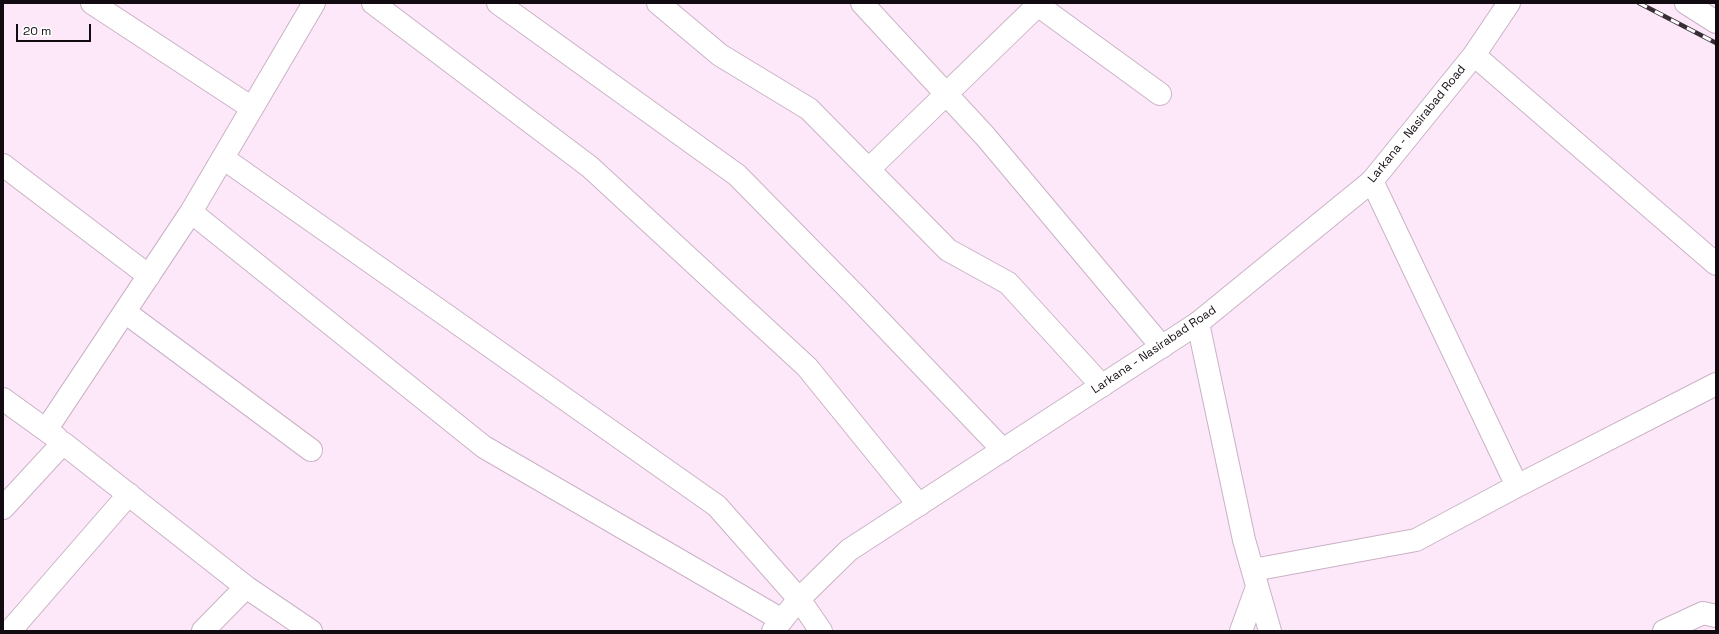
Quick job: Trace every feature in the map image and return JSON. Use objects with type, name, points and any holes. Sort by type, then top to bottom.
[{"type":"street","points":[[92,3],[252,108]]},
{"type":"street","points":[[3,508],[54,436],[125,312],[191,212],[314,3]]},
{"type":"street","points":[[373,3],[596,172],[807,367],[918,505]]},
{"type":"street","points":[[498,3],[736,175],[854,294],[1003,450]]},
{"type":"street","points":[[658,3],[720,55],[809,109],[948,250],[1008,283],[1102,386]]},
{"type":"street","points":[[862,3],[985,136],[1162,347]]},
{"type":"street","name":"Larkana - Nasirabad Road","points":[[777,626],[799,599],[849,550],[1198,323],[1372,182],[1474,55],[1509,3]]},
{"type":"street","points":[[1686,3],[1716,22]]},
{"type":"street","points":[[869,169],[1038,4],[1160,94]]},
{"type":"street","points":[[1474,55],[1716,264]]},
{"type":"street","points":[[223,158],[717,506],[799,599],[821,631]]},
{"type":"street","points":[[3,165],[149,276]]},
{"type":"street","points":[[1372,182],[1517,486]]},
{"type":"street","points":[[191,212],[484,447],[777,626]]},
{"type":"street","points":[[125,312],[311,450]]},
{"type":"street","points":[[1198,323],[1244,540],[1270,631]]},
{"type":"street","points":[[1255,578],[1416,540],[1517,486],[1716,384]]},
{"type":"street","points":[[3,399],[129,494],[246,587],[311,631]]},
{"type":"street","points":[[10,631],[129,494]]},
{"type":"street","points":[[1241,631],[1255,578]]},
{"type":"street","points":[[203,631],[246,587]]},
{"type":"street","points":[[1664,631],[1703,614],[1716,616]]},
{"type":"railway","points":[[1639,3],[1716,43]]}]
